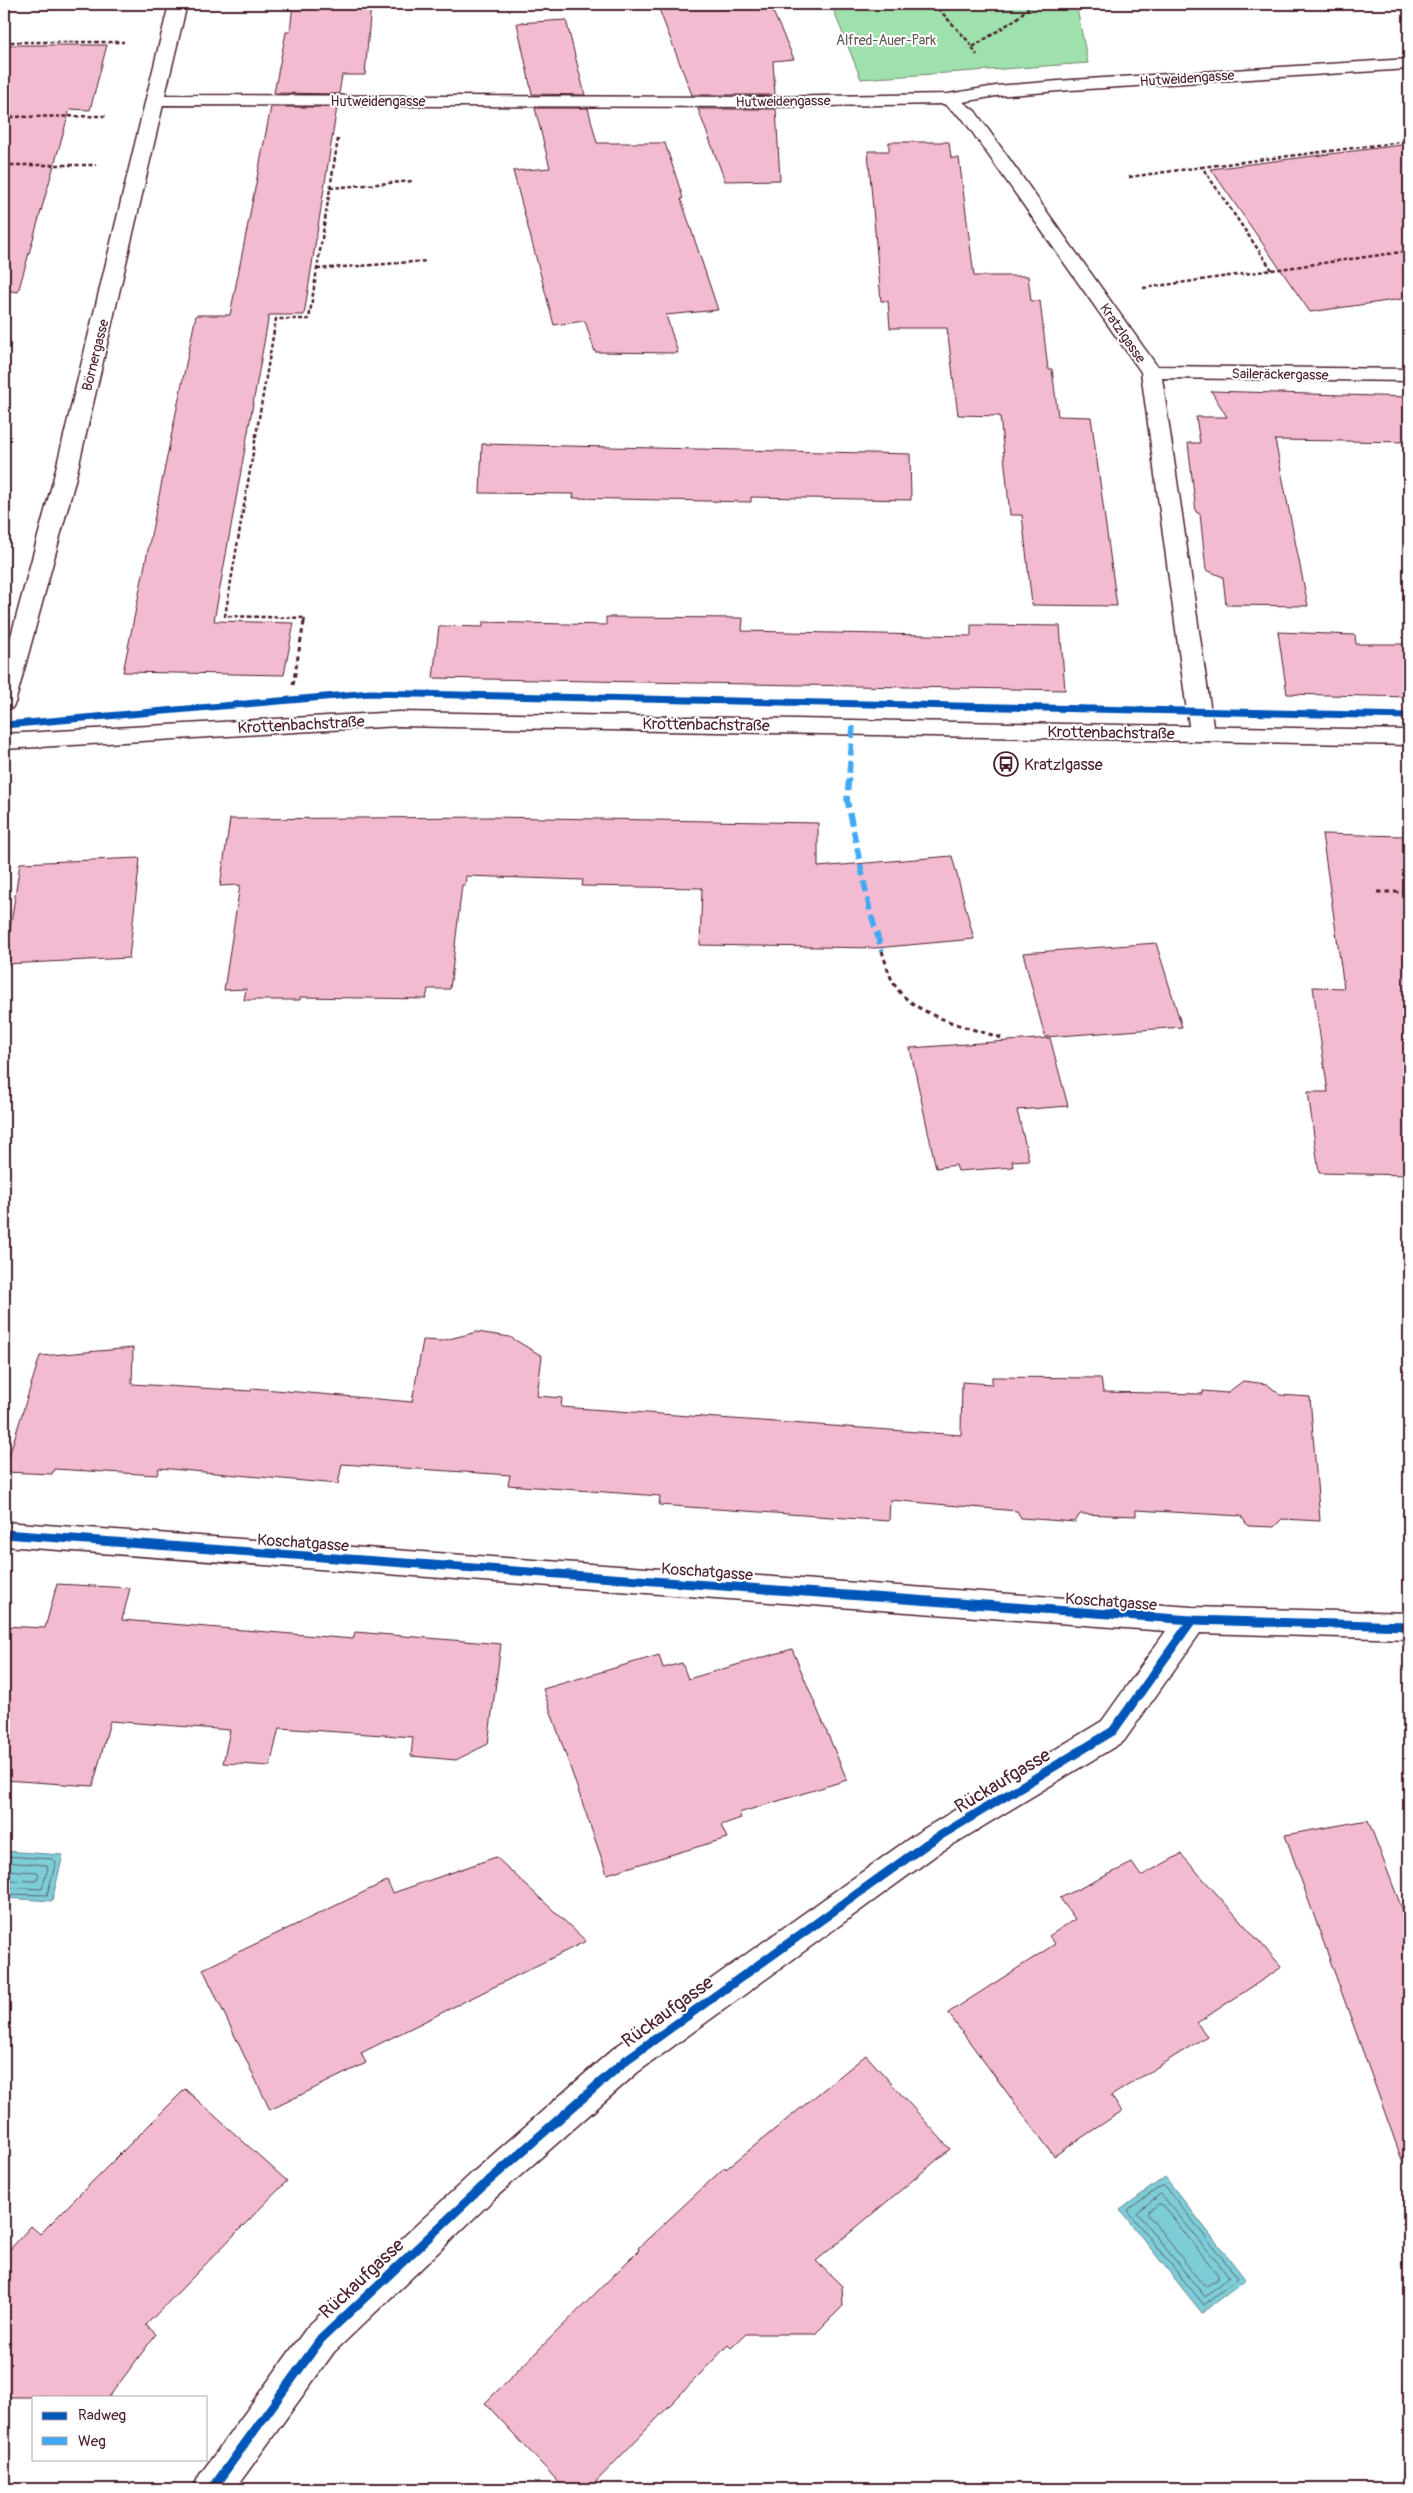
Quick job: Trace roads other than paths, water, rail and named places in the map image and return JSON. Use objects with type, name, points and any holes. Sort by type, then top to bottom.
[{"type":"street","name":"Börnergasse","points":[[4,703],[64,481],[178,4]]},
{"type":"street","name":"Hutweidengasse","points":[[154,108],[344,100],[762,102],[948,99],[996,91],[1409,64]]},
{"type":"street","name":"Kratzlgasse","points":[[948,99],[969,115],[1151,372],[1202,733]]},
{"type":"street","name":"Saileräckergasse","points":[[1151,372],[1409,375]]},
{"type":"street","name":"Krottenbachstraße","points":[[4,742],[408,719],[1409,738]]},
{"type":"street","name":"Koschatgasse","points":[[4,1534],[1192,1620],[1409,1626]]},
{"type":"street","name":"Rückaufgasse","points":[[212,2489],[321,2339],[483,2186],[634,2054],[928,1843],[1112,1731],[1192,1620]]},
{"type":"water","points":[[4,1851],[63,1855],[52,1901],[4,1898]]},
{"type":"water","points":[[1165,2177],[1246,2280],[1202,2313],[1120,2210]]},
{"type":"place","name":"Kratzlgasse","points":[[1006,764]]},
{"type":"park label","name":"Alfred-Auer-Park","points":[[886,40]]}]
